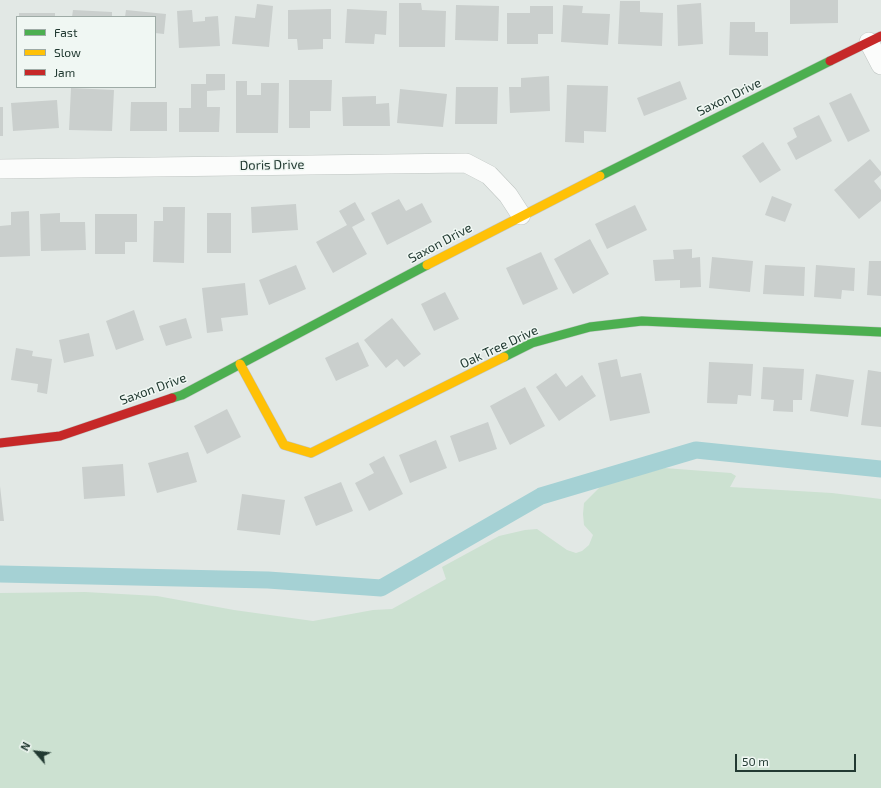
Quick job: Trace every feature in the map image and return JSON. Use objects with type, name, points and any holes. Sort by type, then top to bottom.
[{"type":"street","points":[[875,39],[881,65]]},
{"type":"street","name":"Saxon Drive","points":[[0,443],[60,436],[182,394],[521,215],[875,39]]},
{"type":"street","name":"Doris Drive","points":[[0,169],[466,163],[489,175],[508,195],[521,215]]},
{"type":"street","name":"Oak Tree Drive","points":[[240,364],[284,445],[311,453],[532,344],[590,327],[642,321],[881,332]]},
{"type":"green space","points":[[664,468],[731,473],[736,476],[730,487],[832,493],[881,499],[881,788],[0,788],[0,593],[85,592],[157,596],[234,610],[313,621],[373,610],[392,609],[446,579],[442,567],[499,536],[537,529],[567,550],[576,553],[582,551],[589,545],[593,535],[584,525],[584,503],[601,486]]},
{"type":"building","points":[[790,0],[838,0],[838,23],[790,24]]},
{"type":"building","points":[[620,1],[640,1],[640,12],[663,13],[662,46],[618,44]]},
{"type":"building","points":[[399,3],[421,3],[422,10],[446,11],[445,47],[399,47]]},
{"type":"building","points":[[701,3],[703,44],[678,46],[677,5]]},
{"type":"building","points":[[257,4],[273,6],[269,47],[232,44],[235,16],[255,18]]},
{"type":"building","points":[[456,5],[499,6],[498,41],[455,40]]},
{"type":"building","points":[[563,5],[583,6],[582,13],[610,14],[608,45],[561,42]]},
{"type":"building","points":[[530,6],[553,6],[553,34],[538,34],[538,44],[507,44],[507,13],[530,13]]},
{"type":"building","points":[[331,9],[331,39],[323,39],[323,49],[298,50],[297,39],[288,39],[288,10]]},
{"type":"building","points":[[347,9],[387,11],[386,35],[375,34],[374,44],[345,43]]},
{"type":"building","points":[[73,10],[112,12],[112,16],[72,16]]},
{"type":"building","points":[[126,10],[166,14],[164,34],[156,33],[156,16],[125,16]]},
{"type":"building","points":[[192,10],[193,22],[205,21],[205,17],[218,16],[220,46],[179,48],[177,11]]},
{"type":"building","points":[[19,13],[55,13],[55,16],[19,16]]},
{"type":"building","points":[[730,22],[755,22],[755,32],[768,32],[768,56],[729,55]]},
{"type":"building","points":[[206,74],[225,74],[225,90],[207,91],[207,107],[220,107],[219,132],[179,132],[179,108],[191,108],[191,84],[206,84]]},
{"type":"building","points":[[549,76],[550,111],[510,113],[509,87],[521,87],[521,78]]},
{"type":"building","points":[[289,80],[332,80],[331,111],[310,111],[310,128],[289,128]]},
{"type":"building","points":[[236,81],[247,81],[247,95],[261,95],[261,83],[279,83],[278,133],[236,133]]},
{"type":"building","points":[[680,81],[687,99],[644,116],[637,98]]},
{"type":"building","points":[[567,85],[608,86],[606,132],[584,131],[584,143],[565,142]]},
{"type":"building","points":[[456,87],[498,87],[497,124],[455,124]]},
{"type":"building","points":[[71,88],[114,90],[112,131],[69,130]]},
{"type":"building","points":[[400,89],[447,94],[443,127],[397,123]]},
{"type":"building","points":[[851,93],[870,131],[848,142],[829,103]]},
{"type":"building","points":[[376,96],[376,104],[389,103],[390,126],[343,126],[342,97]]},
{"type":"building","points":[[57,100],[59,128],[13,131],[11,103]]},
{"type":"building","points":[[131,102],[167,102],[167,131],[130,131]]},
{"type":"building","points":[[0,107],[3,107],[3,136],[0,136]]},
{"type":"building","points":[[819,115],[832,141],[796,160],[787,143],[797,137],[793,128]]},
{"type":"building","points":[[763,142],[781,170],[760,183],[742,156]]},
{"type":"building","points":[[870,159],[881,172],[881,175],[874,181],[881,190],[881,201],[859,219],[834,190]]},
{"type":"building","points":[[772,196],[792,204],[785,222],[765,215]]},
{"type":"building","points":[[399,199],[406,211],[422,203],[432,222],[387,245],[371,213]]},
{"type":"building","points":[[355,202],[365,220],[352,227],[367,254],[333,273],[316,242],[347,225],[339,211]]},
{"type":"building","points":[[296,204],[298,230],[252,233],[251,207]]},
{"type":"building","points":[[635,205],[647,230],[607,249],[595,224]]},
{"type":"building","points":[[163,207],[185,207],[184,263],[153,262],[154,221],[163,221]]},
{"type":"building","points":[[29,211],[30,256],[0,257],[0,226],[11,225],[11,212]]},
{"type":"building","points":[[60,213],[60,222],[85,222],[86,250],[41,251],[40,214]]},
{"type":"building","points":[[207,213],[231,213],[231,253],[207,253]]},
{"type":"building","points":[[95,214],[137,214],[137,242],[125,242],[125,254],[95,254]]},
{"type":"building","points":[[590,239],[609,274],[573,294],[554,259]]},
{"type":"building","points":[[692,249],[692,258],[700,257],[701,287],[680,288],[680,280],[655,281],[653,260],[674,259],[673,250]]},
{"type":"building","points":[[541,252],[558,289],[523,305],[506,268]]},
{"type":"building","points":[[712,257],[753,261],[750,292],[709,288]]},
{"type":"building","points":[[869,261],[881,261],[881,296],[867,295]]},
{"type":"building","points":[[296,265],[306,289],[269,305],[259,280]]},
{"type":"building","points":[[765,265],[805,267],[804,296],[763,294]]},
{"type":"building","points":[[816,265],[855,268],[854,291],[842,290],[841,299],[814,297]]},
{"type":"building","points":[[245,283],[248,315],[221,318],[223,331],[207,333],[202,288]]},
{"type":"building","points":[[445,292],[459,319],[434,331],[421,304]]},
{"type":"building","points":[[134,310],[144,340],[116,350],[106,321]]},
{"type":"building","points":[[186,318],[192,338],[166,346],[159,326]]},
{"type":"building","points":[[392,318],[421,354],[404,367],[397,359],[386,368],[364,340]]},
{"type":"building","points":[[89,333],[94,356],[64,363],[59,340]]},
{"type":"building","points":[[358,342],[369,366],[336,381],[325,358]]},
{"type":"building","points":[[16,348],[33,351],[32,356],[52,359],[47,394],[37,392],[38,384],[11,380]]},
{"type":"building","points":[[617,359],[621,377],[641,373],[650,413],[610,421],[598,363]]},
{"type":"building","points":[[709,362],[753,364],[751,396],[738,395],[737,404],[707,403]]},
{"type":"building","points":[[763,367],[804,369],[802,400],[793,400],[793,412],[773,411],[774,400],[761,399]]},
{"type":"building","points":[[868,370],[881,372],[881,427],[861,425]]},
{"type":"building","points":[[556,373],[566,387],[582,375],[596,396],[559,421],[536,387]]},
{"type":"building","points":[[816,374],[854,380],[848,417],[810,411]]},
{"type":"building","points":[[525,387],[545,426],[510,445],[490,406]]},
{"type":"building","points":[[227,409],[241,437],[207,454],[194,426]]},
{"type":"building","points":[[488,422],[497,449],[459,462],[450,436]]},
{"type":"building","points":[[436,440],[447,468],[410,483],[399,455]]},
{"type":"building","points":[[188,452],[197,482],[157,493],[148,463]]},
{"type":"building","points":[[384,456],[403,494],[369,511],[355,483],[374,473],[369,464]]},
{"type":"building","points":[[123,464],[125,496],[84,499],[82,467]]},
{"type":"building","points":[[341,482],[353,511],[316,526],[304,497]]},
{"type":"building","points":[[0,486],[4,521],[0,521]]},
{"type":"building","points":[[242,494],[285,500],[280,535],[237,530]]},
{"type":"waterway","points":[[0,574],[268,580],[381,588],[541,496],[696,450],[881,469]]},
{"type":"traffic: fast","points":[[600,176],[830,61]]},
{"type":"traffic: fast","points":[[172,398],[182,395],[427,265]]},
{"type":"traffic: fast","points":[[504,357],[532,343],[590,327],[642,321],[881,332]]},
{"type":"traffic: slow","points":[[427,265],[600,176]]},
{"type":"traffic: slow","points":[[240,364],[284,445],[311,453],[504,357]]},
{"type":"traffic: jam","points":[[830,61],[881,36]]},
{"type":"traffic: jam","points":[[0,443],[60,436],[172,398]]}]
